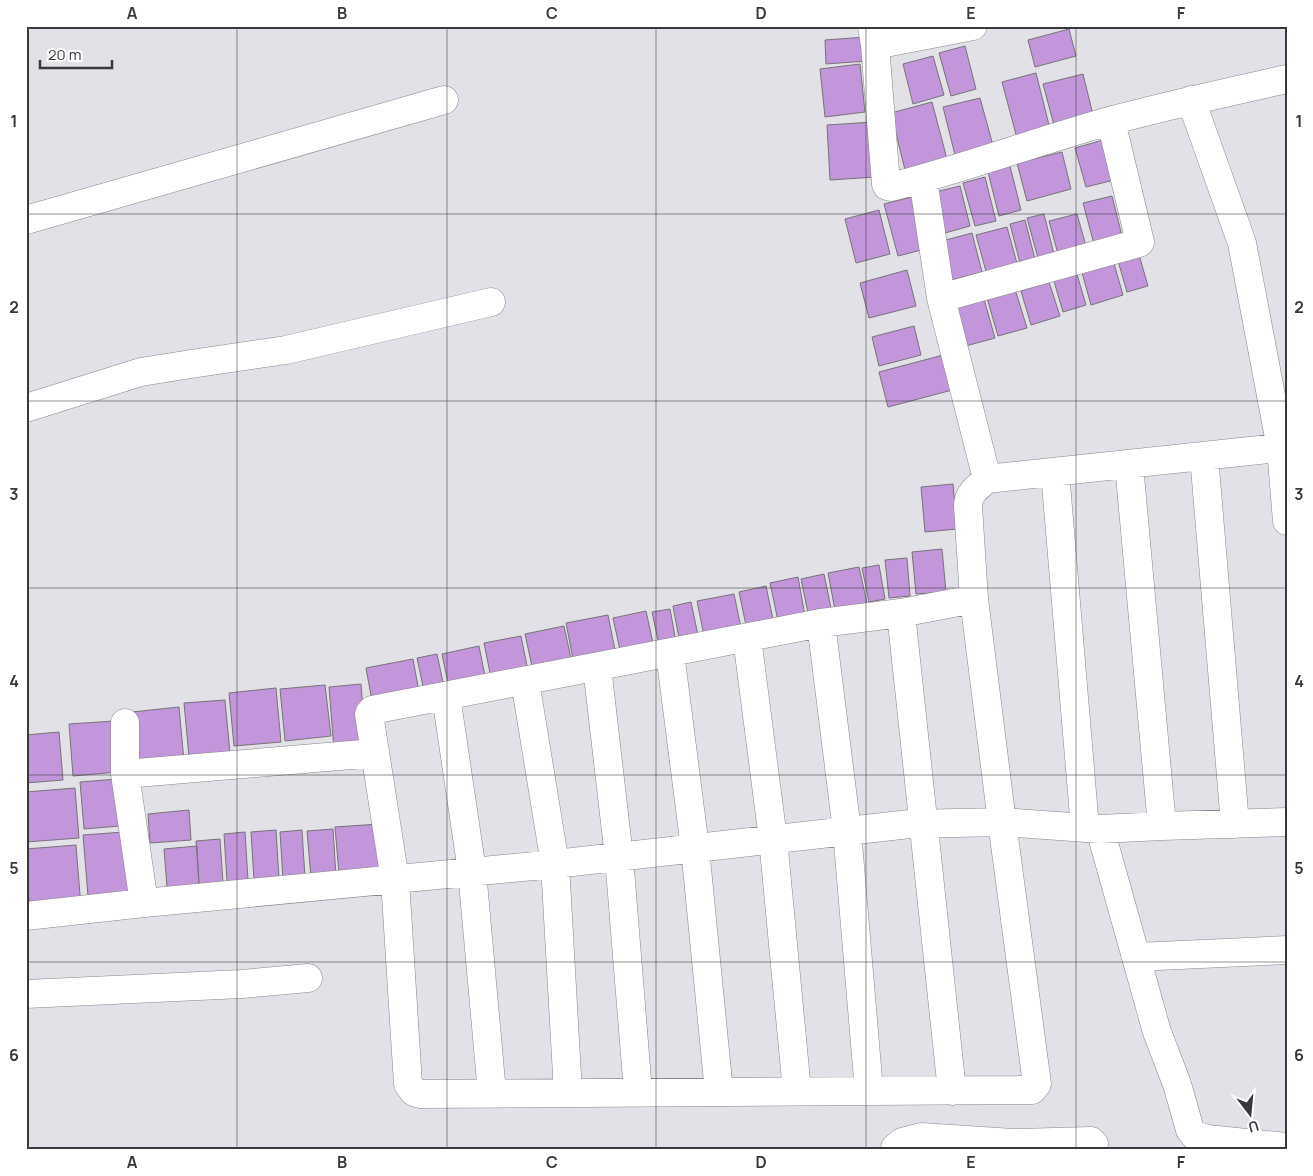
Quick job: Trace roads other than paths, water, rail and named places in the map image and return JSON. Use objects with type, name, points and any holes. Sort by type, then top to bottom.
[{"type":"street","points":[[973,26],[873,36],[887,186],[891,188],[923,179],[1111,121],[1191,100],[1287,80]]},
{"type":"street","points":[[26,220],[444,100]]},
{"type":"street","points":[[1191,100],[1242,243],[1278,392],[1284,448],[1287,521]]},
{"type":"street","points":[[941,298],[1139,244],[1111,121]]},
{"type":"street","points":[[923,179],[941,298],[987,479]]},
{"type":"street","points":[[26,408],[140,372],[286,350],[491,302]]},
{"type":"street","points":[[974,599],[902,613],[821,623],[372,710],[369,714],[395,880],[408,1084],[414,1092],[421,1094],[1032,1090],[1037,1084],[974,599],[968,501],[972,492],[987,479],[1284,448]]},
{"type":"street","points":[[1204,456],[1235,824]]},
{"type":"street","points":[[1128,465],[1162,826]]},
{"type":"street","points":[[1055,472],[1092,829],[1137,957],[1157,1032],[1177,1084],[1190,1130],[1194,1135],[1206,1139],[1287,1146]]},
{"type":"street","points":[[902,613],[952,1090]]},
{"type":"street","points":[[821,623],[847,831],[869,1091]]},
{"type":"street","points":[[747,638],[773,839],[797,1091]]},
{"type":"street","points":[[670,652],[696,848],[719,1092]]},
{"type":"street","points":[[597,666],[619,857],[638,1092]]},
{"type":"street","points":[[525,681],[555,864],[568,1093]]},
{"type":"street","points":[[446,696],[472,871],[492,1093]]},
{"type":"street","points":[[125,723],[125,774],[144,903]]},
{"type":"street","points":[[125,774],[375,753]]},
{"type":"street","points":[[26,916],[555,864],[910,824],[1002,822],[1092,829],[1287,822]]},
{"type":"street","points":[[1137,957],[1287,950]]},
{"type":"street","points":[[26,994],[242,984],[308,978]]},
{"type":"street","points":[[895,1150],[902,1142],[920,1137],[1012,1146],[1091,1141],[1094,1144],[1093,1150]]}]
